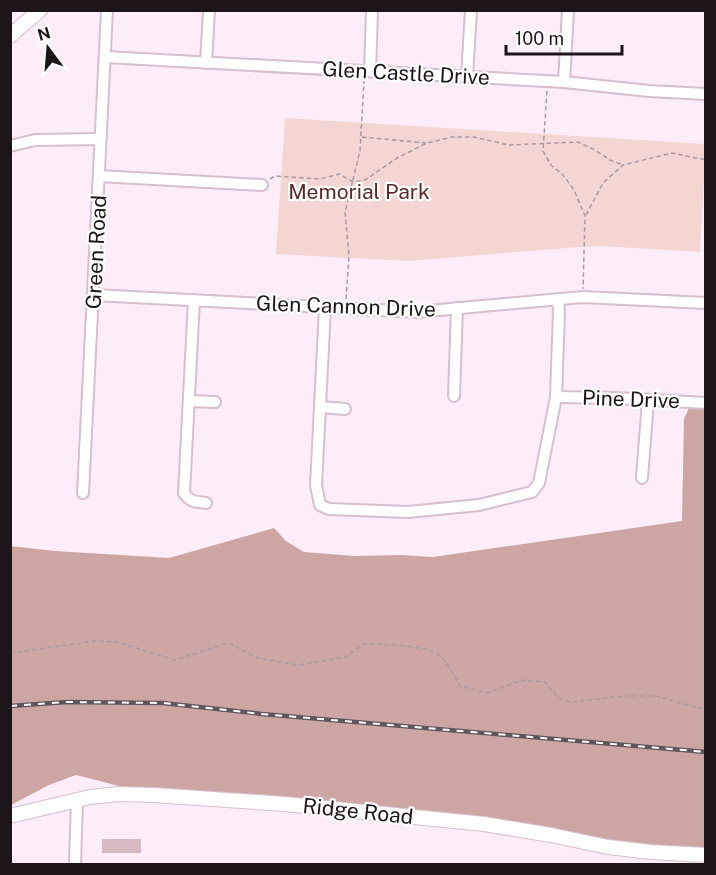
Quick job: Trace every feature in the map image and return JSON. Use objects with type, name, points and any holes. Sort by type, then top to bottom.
[{"type":"main road","points":[[10,36],[40,10]]},
{"type":"main road","name":"Ridge Road","points":[[10,816],[90,797],[118,794],[154,795],[285,804],[484,824],[608,847],[705,855]]},
{"type":"street","name":"Green Road","points":[[83,493],[108,10]]},
{"type":"street","points":[[206,63],[209,10]]},
{"type":"street","points":[[367,71],[372,10]]},
{"type":"street","points":[[467,77],[471,10]]},
{"type":"street","points":[[564,82],[568,10]]},
{"type":"street","name":"Glen Castle Drive","points":[[105,57],[564,82],[705,94]]},
{"type":"street","points":[[10,146],[35,140],[100,139]]},
{"type":"street","points":[[99,176],[262,185]]},
{"type":"street","name":"Glen Cannon Drive","points":[[94,296],[417,312],[583,297],[705,303]]},
{"type":"street","points":[[325,308],[316,485],[320,505],[329,508],[408,512],[479,505],[532,492],[539,483],[556,396],[558,299]]},
{"type":"street","points":[[194,300],[184,493],[189,500],[206,502]]},
{"type":"street","points":[[454,396],[457,308]]},
{"type":"street","name":"Pine Drive","points":[[556,396],[705,403]]},
{"type":"street","points":[[642,478],[648,400]]},
{"type":"street","points":[[189,401],[216,402]]},
{"type":"street","points":[[320,407],[345,409]]},
{"type":"street","points":[[75,864],[77,800]]},
{"type":"path","points":[[345,309],[349,256],[345,212],[360,151],[367,71]]},
{"type":"path","points":[[547,81],[543,151],[551,165],[563,175],[574,190],[585,216],[583,297]]},
{"type":"path","points":[[361,136],[427,143]]},
{"type":"path","points":[[262,185],[275,176],[320,179],[339,174],[353,182],[365,180],[397,158],[427,143],[452,137],[474,137],[508,145],[578,142],[623,165]]},
{"type":"path","points":[[585,216],[603,183],[623,165],[672,153],[705,160]]},
{"type":"path","points":[[10,653],[96,641],[117,642],[175,660],[228,643],[258,658],[298,665],[346,657],[364,644],[407,646],[437,653],[460,686],[487,693],[523,681],[545,682],[559,698],[570,702],[623,696],[656,696],[705,709]]},
{"type":"green space","name":"Memorial Park","points":[[285,118],[705,144],[706,180],[704,180],[700,252],[601,246],[409,261],[276,254]]},
{"type":"shaded area","points":[[690,406],[706,409],[705,859],[510,829],[119,786],[76,775],[49,785],[11,805],[10,546],[169,558],[274,528],[286,541],[304,552],[355,556],[433,557],[682,521],[684,419]]},
{"type":"building","points":[[102,839],[141,839],[141,853],[102,853]]},
{"type":"railway","points":[[10,706],[67,702],[163,703],[262,714],[706,752]]}]
